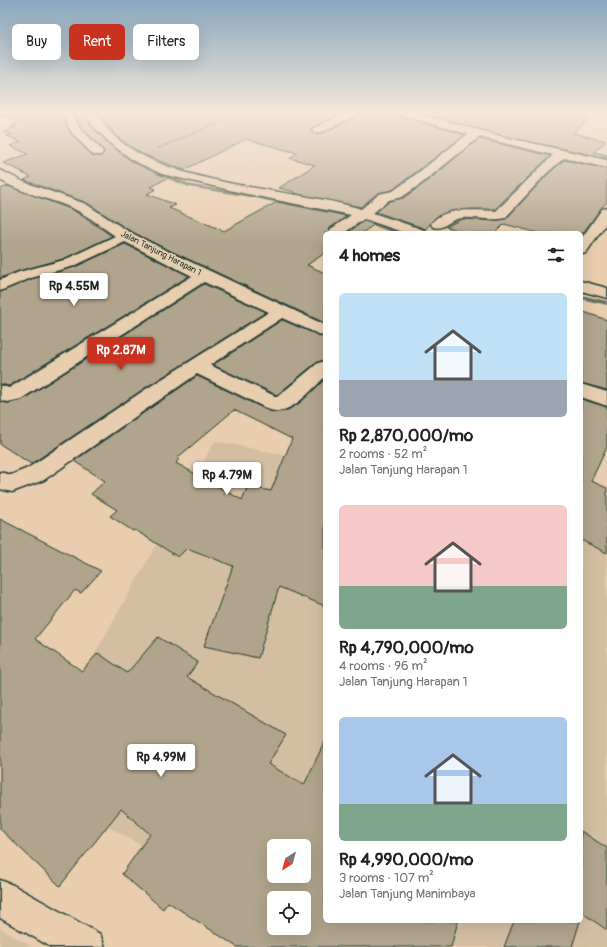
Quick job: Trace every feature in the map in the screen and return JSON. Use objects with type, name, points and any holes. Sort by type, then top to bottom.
[{"type":"street","points":[[134,155],[156,167],[184,176],[342,209],[412,231]]},
{"type":"street","points":[[340,228],[380,202],[384,197],[397,194],[449,155]]},
{"type":"street","points":[[438,224],[454,215],[500,215],[543,170],[560,155]]},
{"type":"street","points":[[566,155],[607,164]]},
{"type":"street","name":"Jalan Tanjung Harapan 1","points":[[0,174],[12,182],[30,190],[68,201],[79,206],[126,236],[204,275],[323,331]]},
{"type":"street","points":[[583,247],[607,212]]},
{"type":"street","points":[[0,286],[25,275],[69,263],[126,236]]},
{"type":"street","points":[[0,391],[8,396],[14,394],[204,275]]},
{"type":"street","points":[[583,287],[607,293]]},
{"type":"street","points":[[0,480],[7,484],[12,484],[36,474],[196,366],[281,312]]},
{"type":"street","points":[[196,366],[277,405],[284,402],[323,369]]},
{"type":"street","points":[[583,391],[607,399]]},
{"type":"street","points":[[0,898],[87,947]]},
{"type":"path","points":[[138,158],[144,155]]},
{"type":"shaded area","points":[[215,441],[323,463],[323,923],[583,923],[583,514],[607,519],[607,947],[320,947],[310,935],[311,891],[267,891],[267,917],[24,779]]},
{"type":"shaded area","points":[[0,928],[11,935],[33,947],[0,947]]},
{"type":"building","points":[[25,155],[124,155],[133,162],[161,175],[169,177],[151,187],[156,189],[147,194],[176,205],[169,208],[224,231],[277,202],[347,216],[330,228],[329,231],[323,231],[323,254],[307,265],[323,272],[323,322],[158,245],[127,229],[87,203],[24,180],[31,177],[3,163]]},
{"type":"building","points":[[145,155],[214,155],[184,170]]},
{"type":"building","points":[[294,155],[438,155],[392,190],[378,193],[361,207],[293,193],[294,192],[279,188],[315,165],[290,158]]},
{"type":"building","points":[[459,155],[550,156],[495,209],[451,211],[436,217],[426,229],[376,212],[390,201],[403,198],[422,185]]},
{"type":"building","points":[[594,155],[607,155],[607,158]]},
{"type":"building","points":[[564,160],[607,169],[607,202],[583,233],[583,231],[530,231],[504,224],[497,231],[461,231],[446,227],[462,219],[493,221],[506,219],[548,174]]},
{"type":"building","points":[[8,186],[73,210],[112,236],[63,259],[19,271],[0,278],[0,189]]},
{"type":"building","points":[[364,221],[375,224],[365,231],[350,231]]},
{"type":"building","points":[[125,244],[189,276],[9,386],[0,384],[0,292],[31,279],[75,267]]},
{"type":"building","points":[[204,284],[266,312],[145,388],[31,464],[0,444],[0,402],[8,403],[22,400]]},
{"type":"building","points":[[583,312],[607,320],[607,390],[583,384]]},
{"type":"building","points":[[282,320],[323,337],[323,360],[317,362],[277,395],[213,365]]},
{"type":"building","points":[[197,376],[269,411],[278,412],[286,411],[301,402],[323,381],[323,605],[279,587],[258,658],[204,646],[233,566],[187,548],[178,557],[110,516],[117,510],[91,494],[105,481],[74,461]],"holes":[[[234,410],[292,439],[271,491],[248,486],[242,500],[176,463],[179,459],[177,458]]]},
{"type":"building","points":[[583,400],[607,407],[607,447],[591,481],[607,488],[607,553],[583,541]]},
{"type":"building","points":[[0,519],[101,571],[81,593],[75,590],[35,639],[82,671],[98,653],[127,673],[158,637],[198,662],[187,677],[286,735],[268,764],[304,785],[323,745],[323,923],[457,923],[451,947],[237,947],[168,902],[163,909],[122,874],[150,834],[121,809],[60,886],[0,829]]},
{"type":"building","points":[[583,832],[607,848],[607,930],[583,913]]},
{"type":"building","points":[[513,923],[579,923],[572,947],[504,947]]},
{"type":"waterway","points":[[123,155],[152,171],[191,186],[256,197],[325,212]]},
{"type":"waterway","points":[[337,214],[357,218],[393,231]]},
{"type":"waterway","points":[[583,297],[607,303]]}]
